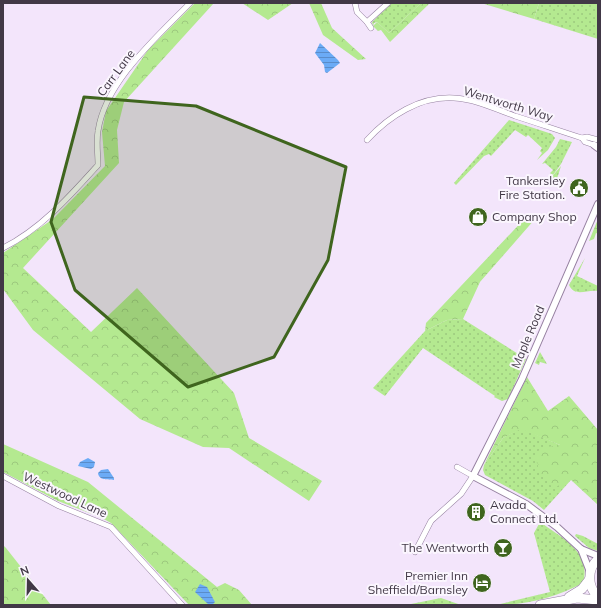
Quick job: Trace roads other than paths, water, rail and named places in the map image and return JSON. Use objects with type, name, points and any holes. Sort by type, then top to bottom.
[{"type":"highway","points":[[564,599],[582,589],[598,558]]},
{"type":"highway","points":[[590,576],[591,588],[598,598]]},
{"type":"highway","points":[[540,605],[564,599],[598,598]]},
{"type":"street","name":"Carr Lane","points":[[3,248],[36,227],[71,195],[98,165],[97,131],[103,109],[114,89],[150,43],[190,3]]},
{"type":"street","points":[[355,3],[357,12],[371,28]]},
{"type":"street","points":[[367,22],[388,3]]},
{"type":"street","name":"Wentworth Way","points":[[366,140],[377,130],[408,108],[438,99],[454,98],[476,102],[582,138],[585,142],[597,145]]},
{"type":"street","name":"Maple Road","points":[[473,476],[522,379],[598,204]]},
{"type":"street","points":[[457,467],[526,504],[557,527],[581,549],[598,558]]},
{"type":"street","name":"Westwood Lane","points":[[3,476],[58,506],[111,527],[182,605]]},
{"type":"street","points":[[415,552],[432,521],[462,494],[473,476]]},
{"type":"street","points":[[581,549],[590,576]]},
{"type":"water","points":[[320,43],[340,63],[327,73],[325,72],[324,65],[315,53]]},
{"type":"water","points":[[88,458],[95,462],[94,467],[91,469],[78,466],[80,462]]},
{"type":"water","points":[[108,469],[114,480],[104,479],[99,476],[98,473],[101,470]]},
{"type":"water","points":[[200,584],[207,587],[215,602],[212,605],[209,605],[195,592]]},
{"type":"place","name":"Tankersley Fire Station.","points":[[579,188]]},
{"type":"place","name":"Company Shop","points":[[478,217]]},
{"type":"place","name":"Avada Connect Ltd.","points":[[476,512]]},
{"type":"place","name":"The Wentworth","points":[[503,548]]},
{"type":"place","name":"Premier Inn Sheffield/Barnsley","points":[[482,583]]}]
